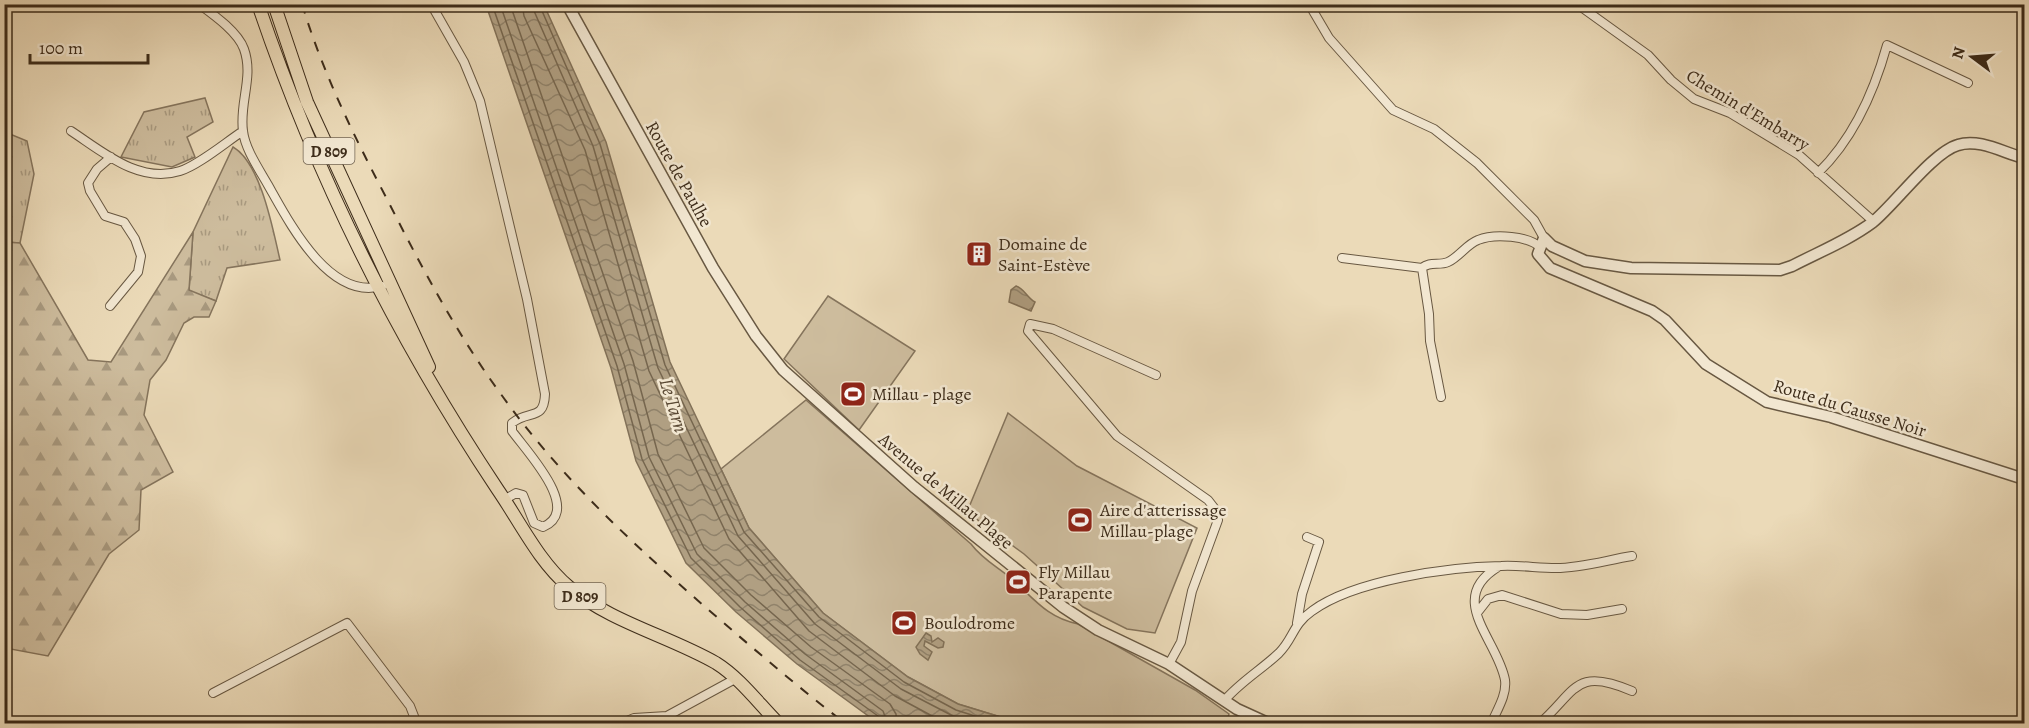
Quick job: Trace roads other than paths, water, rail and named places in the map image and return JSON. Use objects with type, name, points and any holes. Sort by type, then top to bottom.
[{"type":"main road","name":"D 809","points":[[258,4],[297,112],[378,286],[443,401],[504,500],[548,565],[569,587],[599,606],[715,663],[735,679],[779,723]]},
{"type":"main road","name":"D 809","points":[[274,4],[307,102],[378,286]]},
{"type":"street","points":[[199,4],[216,16],[243,47],[249,69],[243,131],[253,158],[303,244],[334,275],[378,286]]},
{"type":"street","points":[[431,4],[465,62],[480,101],[524,288],[545,394],[545,407],[540,413],[518,418],[512,423],[512,431],[549,483],[558,500],[558,512],[552,524],[543,527],[534,523],[524,495],[516,493],[504,500]]},
{"type":"street","name":"Route de Paulhe","points":[[567,4],[687,223],[739,310],[771,355]]},
{"type":"street","points":[[1309,4],[1329,38],[1393,110],[1434,129],[1477,163],[1534,220],[1542,243]]},
{"type":"street","name":"Chemin d'Embarry","points":[[1577,4],[1648,55],[1671,80],[1694,99],[1730,113],[1799,155],[1874,221]]},
{"type":"street","points":[[1818,173],[1838,154],[1868,100],[1887,45],[1968,83]]},
{"type":"street","points":[[71,131],[111,157],[143,172],[162,174],[182,171],[243,131]]},
{"type":"street","points":[[1341,258],[1422,268],[1426,265],[1448,262],[1478,240],[1486,238],[1530,240],[1600,264],[1654,270],[1767,271],[1792,266],[1874,221],[1938,158],[1956,145],[1982,145],[2025,158]]},
{"type":"street","points":[[110,306],[138,272],[141,256],[135,239],[123,222],[105,216],[90,191],[88,183],[97,169],[111,157]]},
{"type":"street","name":"Route du Causse Noir","points":[[1542,243],[1540,259],[1550,268],[1652,311],[1665,320],[1706,364],[1767,402],[1831,417],[2025,479]]},
{"type":"street","points":[[1422,268],[1429,314],[1430,341],[1441,397]]},
{"type":"street","points":[[1156,375],[1053,328],[1030,324],[1028,331],[1118,436],[1208,500],[1215,509],[1218,520],[1212,542],[1191,591],[1181,642],[1169,664]]},
{"type":"street","name":"Avenue de Millau Plage","points":[[771,355],[848,430],[1044,592],[1098,630],[1169,664],[1224,701],[1270,723]]},
{"type":"street","points":[[1224,701],[1238,684],[1279,652],[1290,639],[1297,623],[1302,594],[1318,542],[1306,537]]},
{"type":"street","points":[[1297,623],[1314,609],[1345,593],[1374,584],[1500,566],[1556,568],[1632,556]]},
{"type":"street","points":[[1491,723],[1503,697],[1505,681],[1477,612],[1475,591],[1483,576],[1500,566]]},
{"type":"street","points":[[1477,612],[1488,599],[1502,595],[1561,614],[1587,615],[1622,609]]},
{"type":"street","points":[[213,693],[347,623],[410,706],[417,723]]},
{"type":"street","points":[[620,723],[634,718],[667,716],[735,679]]},
{"type":"street","points":[[1539,723],[1576,686],[1593,680],[1616,684],[1632,691]]},
{"type":"water","name":"Le Tarn","points":[[486,5],[544,5],[606,142],[670,362],[749,528],[823,613],[908,677],[958,704],[1020,723],[878,723],[797,664],[736,612],[686,563],[636,461],[611,368]]},
{"type":"water","points":[[1016,286],[1035,302],[1031,311],[1009,302],[1011,290]]},
{"type":"water","points":[[926,633],[931,636],[932,642],[938,638],[944,642],[943,647],[938,648],[925,641],[924,646],[932,652],[928,660],[920,654],[916,647]]},
{"type":"railway","points":[[302,4],[330,81],[376,179],[442,302],[503,397],[550,456],[627,537],[794,683],[846,724]]},
{"type":"place","name":"Domaine de Saint-Estève","points":[[979,254]]},
{"type":"place","name":"Millau - plage","points":[[853,394]]},
{"type":"place","name":"Aire d'atterissage Millau-plage","points":[[1080,520]]},
{"type":"place","name":"Fly Millau Parapente","points":[[1018,582]]},
{"type":"place","name":"Boulodrome","points":[[904,623]]}]
